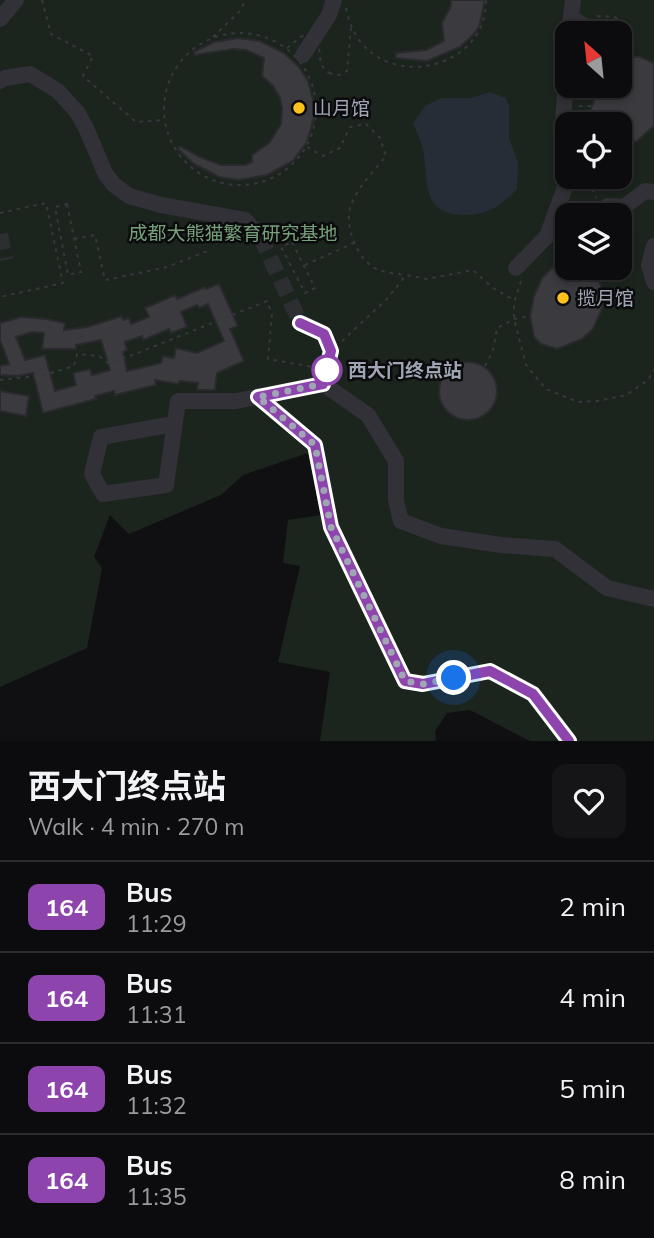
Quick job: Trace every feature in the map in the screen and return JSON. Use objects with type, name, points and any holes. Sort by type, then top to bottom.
[{"type":"street","points":[[0,19],[16,0]]},
{"type":"street","points":[[571,21],[573,0]]},
{"type":"street","points":[[303,55],[339,3]]},
{"type":"street","points":[[0,81],[30,74],[58,91],[86,128],[105,173],[113,184],[129,196],[161,205],[245,220],[260,236]]},
{"type":"street","points":[[521,271],[547,236],[567,182],[563,125],[565,98]]},
{"type":"street","points":[[629,203],[645,191],[654,192]]},
{"type":"street","points":[[654,246],[649,265],[654,282]]},
{"type":"street","points":[[300,323],[324,334],[331,351],[325,377]]},
{"type":"street","points":[[174,424],[101,437],[92,474],[103,494],[166,485],[178,401],[236,401],[325,377]]},
{"type":"street","points":[[325,377],[368,415],[396,461],[396,500],[401,521],[441,536],[555,550],[607,588],[654,598]]},
{"type":"street","points":[[258,397],[315,445],[331,527],[405,681],[423,684],[490,671],[533,694],[569,741]]},
{"type":"path","points":[[42,0],[51,34],[93,56],[83,76],[136,122],[165,120]]},
{"type":"path","points":[[212,38],[234,32],[258,34],[282,44],[300,60],[312,82],[317,106],[314,131],[303,153],[285,171],[262,182],[237,185],[212,180],[190,166],[173,147],[165,120],[164,97],[173,73],[188,52],[212,38],[241,10],[245,0]]},
{"type":"path","points":[[339,3],[364,46],[382,60],[404,67],[427,67],[449,60],[467,46],[480,27],[486,0]]},
{"type":"path","points":[[593,15],[616,16],[621,21]]},
{"type":"path","points":[[287,48],[302,37],[310,37],[317,42],[321,50],[321,65],[329,73],[339,75],[347,71],[351,27]]},
{"type":"path","points":[[575,106],[592,106]]},
{"type":"path","points":[[306,146],[323,156],[340,148],[350,127],[366,124],[380,138],[386,156],[352,204],[349,214],[354,243],[366,262],[377,270],[427,279],[473,270],[494,288],[515,300]]},
{"type":"path","points":[[592,189],[596,198],[603,203]]},
{"type":"path","points":[[0,212],[46,203],[63,284],[0,297]]},
{"type":"path","points":[[67,204],[81,272],[68,275],[62,241],[55,207],[67,204]]},
{"type":"path","points":[[74,239],[95,235],[104,280],[167,267],[210,250]]},
{"type":"path","points":[[54,243],[62,241]]},
{"type":"path","points":[[292,242],[315,288],[305,293],[292,268],[281,247],[292,242]]},
{"type":"path","points":[[304,265],[354,243]]},
{"type":"path","points":[[287,271],[292,268]]},
{"type":"path","points":[[521,271],[514,319],[526,365],[547,389],[578,402],[598,401],[626,395],[648,380],[654,370]]},
{"type":"path","points":[[331,351],[387,299],[406,275]]},
{"type":"path","points":[[0,380],[46,375],[74,366],[77,354],[99,356],[108,363],[135,355],[267,301],[272,314],[268,359],[325,377]]},
{"type":"path","points":[[485,366],[493,351],[497,328],[514,319],[530,316]]},
{"type":"green space","name":"成都大熊猫繁育研究基地","points":[[0,0],[654,0],[654,741],[530,741],[470,710],[447,713],[435,731],[436,741],[320,741],[330,672],[278,662],[300,566],[283,563],[288,520],[321,515],[308,453],[243,475],[221,495],[129,534],[110,515],[94,557],[102,568],[87,648],[0,687]]},
{"type":"shaded area","points":[[490,92],[506,98],[509,105],[509,138],[518,163],[517,189],[488,211],[474,215],[451,214],[434,203],[430,194],[423,149],[413,123],[425,106],[441,98],[471,98]]},
{"type":"building","points":[[451,0],[485,0],[479,27],[473,35],[460,47],[427,61],[396,58],[396,53],[426,50],[444,41],[442,23],[451,6]]},
{"type":"building","name":"山月馆","points":[[238,38],[260,41],[284,53],[299,67],[308,81],[316,110],[307,142],[293,161],[267,175],[239,180],[219,177],[194,164],[178,149],[180,146],[221,165],[245,165],[252,162],[252,155],[269,143],[281,124],[280,98],[273,86],[262,76],[264,58],[246,50],[233,49],[195,55],[194,52],[214,42]]},
{"type":"building","points":[[632,57],[640,57],[654,63],[654,126],[637,141],[632,142],[632,112],[589,112],[595,98],[632,98]]},
{"type":"building","points":[[555,266],[555,280],[598,280],[604,304],[593,329],[582,339],[557,349],[541,344],[534,337],[530,316],[534,296],[542,278]]},
{"type":"building","points":[[219,284],[238,326],[230,329],[244,361],[217,373],[215,390],[197,390],[198,383],[180,381],[178,384],[155,380],[156,385],[115,395],[114,391],[95,396],[96,399],[43,413],[33,373],[0,375],[0,366],[9,364],[0,340],[0,323],[21,317],[46,319],[65,323],[64,330],[87,327],[122,316],[123,320],[129,318],[131,324],[149,317],[145,308],[175,295],[177,299],[205,287],[206,289]],"holes":[[[208,304],[224,341],[197,353],[176,348],[174,358],[163,356],[161,363],[127,371],[123,352],[127,350],[125,342],[142,336],[143,340],[169,329],[171,333],[187,327],[181,312],[197,305],[199,308]],[[32,332],[44,333],[42,349],[76,349],[76,345],[101,340],[110,370],[92,375],[90,369],[73,373],[76,385],[55,391],[45,355],[25,360],[16,337]]]},
{"type":"building","points":[[462,362],[474,362],[489,370],[497,385],[497,397],[489,412],[474,420],[462,420],[447,412],[439,397],[439,385],[447,370]]},
{"type":"building","points":[[0,391],[29,396],[26,416],[0,411]]},
{"type":"tunnel","points":[[0,234],[5,260]]},
{"type":"tunnel","points":[[260,236],[300,322]]},
{"type":"bus line","name":"164","points":[[300,323],[324,334],[331,351],[323,384],[258,397],[315,445],[331,527],[405,681],[423,684],[490,671],[533,694],[569,741]]},
{"type":"place","name":"山月馆","points":[[299,108]]},
{"type":"place","name":"揽月馆","points":[[563,298]]},
{"type":"place","name":"西大门终点站","points":[[327,370]]},
{"type":"route","points":[[327,370],[323,384],[258,397],[315,445],[331,527],[405,681],[423,684],[454,678]]}]
